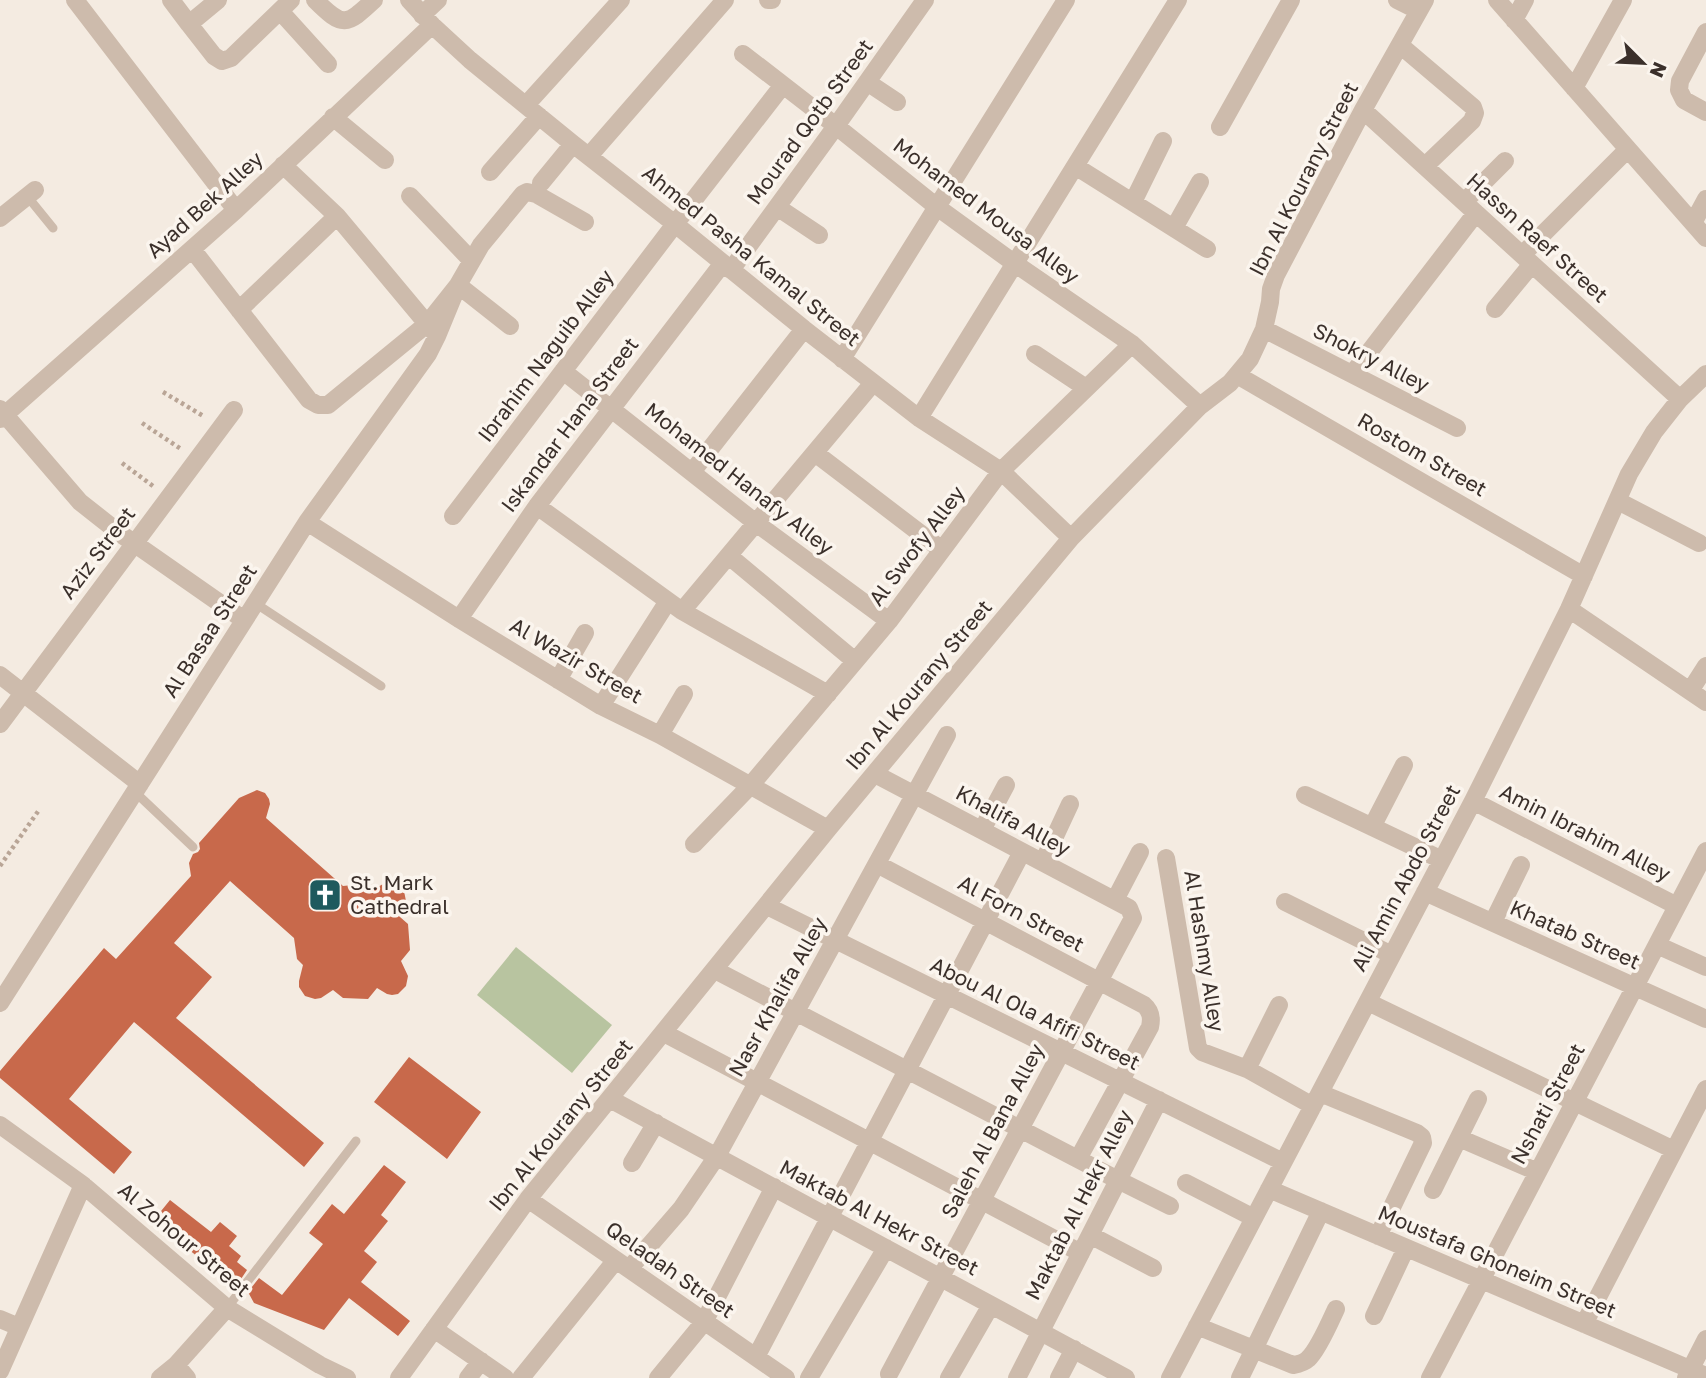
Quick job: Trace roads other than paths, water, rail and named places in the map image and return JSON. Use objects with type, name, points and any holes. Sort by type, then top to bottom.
[{"type":"street","points":[[75,0],[236,210]]},
{"type":"street","points":[[171,0],[214,57],[222,61],[231,58],[285,6],[328,64]]},
{"type":"street","points":[[189,24],[218,0]]},
{"type":"street","points":[[315,0],[334,19],[344,20],[354,18],[374,0]]},
{"type":"street","name":"Ahmed Pasha Kamal Street","points":[[410,0],[427,20],[470,60],[532,111],[873,383],[919,418],[1000,471],[1071,538]]},
{"type":"street","name":"Ayad Bek Alley","points":[[2,414],[236,210],[333,117],[427,20],[438,0]]},
{"type":"street","points":[[490,172],[532,111],[621,0]]},
{"type":"street","points":[[589,156],[725,0]]},
{"type":"street","name":"Mourad Qotb Street","points":[[727,266],[777,207],[925,0]]},
{"type":"street","points":[[842,359],[1066,0]]},
{"type":"street","points":[[919,418],[1178,0]]},
{"type":"street","points":[[1220,127],[1291,0]]},
{"type":"street","points":[[1397,0],[1422,6]]},
{"type":"street","points":[[1497,0],[1706,238]]},
{"type":"street","points":[[1514,20],[1525,0]]},
{"type":"street","points":[[1574,88],[1623,0]]},
{"type":"street","name":"Ibn Al Kourany Street","points":[[399,1378],[528,1199],[828,829],[1071,538],[1200,406],[1230,383],[1250,359],[1264,329],[1276,275],[1363,110],[1422,6]]},
{"type":"street","points":[[1706,32],[1680,81],[1679,90],[1684,100],[1706,112]]},
{"type":"street","points":[[1400,45],[1473,107],[1475,113],[1472,121],[1425,166]]},
{"type":"street","name":"Mohamed Mousa Alley","points":[[743,54],[937,207],[1132,344],[1200,406]]},
{"type":"street","points":[[867,82],[897,102]]},
{"type":"street","name":"Ibrahim Naguib Alley","points":[[453,516],[783,85]]},
{"type":"street","name":"Hassn Raef Street","points":[[1363,110],[1680,399]]},
{"type":"street","points":[[333,117],[385,160]]},
{"type":"street","points":[[1133,202],[1163,141]]},
{"type":"street","points":[[541,183],[573,144]]},
{"type":"street","points":[[1494,309],[1527,259],[1628,149]]},
{"type":"street","points":[[1353,373],[1505,161]]},
{"type":"street","points":[[283,165],[338,216],[432,330]]},
{"type":"street","points":[[1075,166],[1207,249]]},
{"type":"street","points":[[1174,228],[1200,182]]},
{"type":"street","points":[[0,218],[31,192]]},
{"type":"street","points":[[191,249],[309,400],[318,405],[328,405],[432,330],[481,245],[523,194],[536,194],[585,222]]},
{"type":"street","points":[[410,197],[471,260]]},
{"type":"street","points":[[1693,223],[1706,199]]},
{"type":"street","points":[[777,207],[819,235]]},
{"type":"street","points":[[239,310],[338,216]]},
{"type":"street","name":"Iskandar Hana Street","points":[[459,619],[537,506],[611,408],[727,266]]},
{"type":"street","points":[[458,285],[510,326]]},
{"type":"street","points":[[692,472],[804,329]]},
{"type":"street","name":"Shokry Alley","points":[[1264,329],[1457,428]]},
{"type":"street","name":"Al Basaa Street","points":[[0,1002],[307,522],[428,354],[432,330]]},
{"type":"street","name":"Al Swofy Alley","points":[[694,844],[750,786],[889,621],[1000,471],[1132,344]]},
{"type":"street","points":[[1035,354],[1086,388]]},
{"type":"street","name":"Mohamed Hanafy Alley","points":[[564,370],[756,523],[889,621]]},
{"type":"street","name":"Ali Amin Abdo Street","points":[[1170,1378],[1473,801],[1569,609],[1629,474],[1654,432],[1680,399],[1706,374]]},
{"type":"street","name":"Rostom Street","points":[[1237,375],[1584,576]]},
{"type":"street","points":[[601,706],[675,606],[729,556],[873,383]]},
{"type":"street","name":"Aziz Street","points":[[0,724],[233,410]]},
{"type":"street","points":[[2,414],[80,502],[244,620]]},
{"type":"street","points":[[815,453],[942,550]]},
{"type":"street","points":[[1618,501],[1699,543]]},
{"type":"street","points":[[537,506],[675,606],[828,694]]},
{"type":"street","name":"Al Wazir Street","points":[[307,522],[601,706],[660,735],[828,829]]},
{"type":"street","points":[[729,556],[855,661]]},
{"type":"street","points":[[1569,609],[1706,702]]},
{"type":"street","points":[[558,680],[585,632]]},
{"type":"street","points":[[1690,691],[1706,666]]},
{"type":"street","points":[[0,675],[137,788]]},
{"type":"street","points":[[660,735],[684,694]]},
{"type":"street","name":"Nasr Khalifa Alley","points":[[521,1378],[623,1265],[681,1209],[717,1156],[947,735]]},
{"type":"street","points":[[1373,827],[1404,765]]},
{"type":"street","name":"Khalifa Alley","points":[[876,774],[1122,904]]},
{"type":"street","points":[[982,830],[1006,785]]},
{"type":"street","points":[[1304,795],[1442,860]]},
{"type":"street","name":"Amin Ibrahim Alley","points":[[1473,801],[1677,906]]},
{"type":"street","points":[[1043,862],[1070,804]]},
{"type":"street","name":"Nshati Street","points":[[1430,1378],[1706,851]]},
{"type":"street","points":[[756,1357],[1022,852]]},
{"type":"street","points":[[1122,904],[1140,852]]},
{"type":"street","name":"Al Hashmy Alley","points":[[1166,858],[1196,1045],[1202,1052],[1316,1099],[1417,1133],[1423,1140],[1378,1236]]},
{"type":"street","name":"Al Forn Street","points":[[877,864],[1144,1005],[1151,1015],[1150,1027],[1121,1081]]},
{"type":"street","points":[[1493,922],[1521,866]]},
{"type":"street","name":"Khatab Street","points":[[1425,892],[1706,1019]]},
{"type":"street","points":[[1285,902],[1392,955]]},
{"type":"street","name":"Saleh Al Bana Alley","points":[[888,1374],[1133,918],[1122,904]]},
{"type":"street","name":"Abou Al Ola Afifi Street","points":[[767,906],[1283,1162]]},
{"type":"street","points":[[1657,945],[1706,967]]},
{"type":"street","points":[[715,970],[1170,1206]]},
{"type":"street","points":[[1368,1002],[1674,1150]]},
{"type":"street","points":[[1247,1069],[1279,1005]]},
{"type":"street","points":[[664,1033],[1081,1253]]},
{"type":"street","points":[[1078,1160],[1121,1081]]},
{"type":"street","points":[[1584,1324],[1706,1089]]},
{"type":"street","name":"Maktab Al Hekr Street","points":[[610,1098],[1126,1378]]},
{"type":"street","points":[[1433,1189],[1478,1099]]},
{"type":"street","name":"Maktab Al Hekr Alley","points":[[1017,1378],[1159,1100]]},
{"type":"street","points":[[632,1163],[656,1123]]},
{"type":"street","name":"Al Zohour Street","points":[[0,1125],[83,1185],[228,1308],[315,1371],[348,1378]]},
{"type":"street","points":[[1459,1138],[1538,1172]]},
{"type":"street","points":[[1186,1183],[1254,1218]]},
{"type":"street","points":[[0,1371],[83,1185]]},
{"type":"street","points":[[658,1378],[704,1322],[774,1187]]},
{"type":"street","name":"Moustafa Ghoneim Street","points":[[1269,1189],[1584,1324],[1694,1375]]},
{"type":"street","name":"Qeladah Street","points":[[528,1199],[785,1378]]},
{"type":"street","points":[[1240,1378],[1321,1211]]},
{"type":"street","points":[[1090,1235],[1153,1268]]},
{"type":"street","points":[[809,1378],[886,1248]]},
{"type":"street","points":[[1374,1316],[1406,1248]]},
{"type":"street","points":[[949,1378],[992,1305]]},
{"type":"street","points":[[160,1378],[181,1371],[228,1308]]},
{"type":"street","points":[[1197,1326],[1293,1365],[1304,1362],[1313,1354],[1336,1309]]},
{"type":"street","points":[[0,1319],[19,1327]]},
{"type":"street","points":[[434,1329],[505,1378]]},
{"type":"street","points":[[1694,1375],[1706,1339]]},
{"type":"street","points":[[1059,1378],[1074,1349]]},
{"type":"street","points":[[468,1378],[481,1361]]},
{"type":"lane","points":[[31,192],[53,228]]},
{"type":"lane","points":[[255,603],[381,686]]},
{"type":"lane","points":[[137,788],[193,847]]},
{"type":"lane","points":[[228,1308],[356,1141]]},
{"type":"place","name":"St. Mark Cathedral","points":[[325,895]]}]
